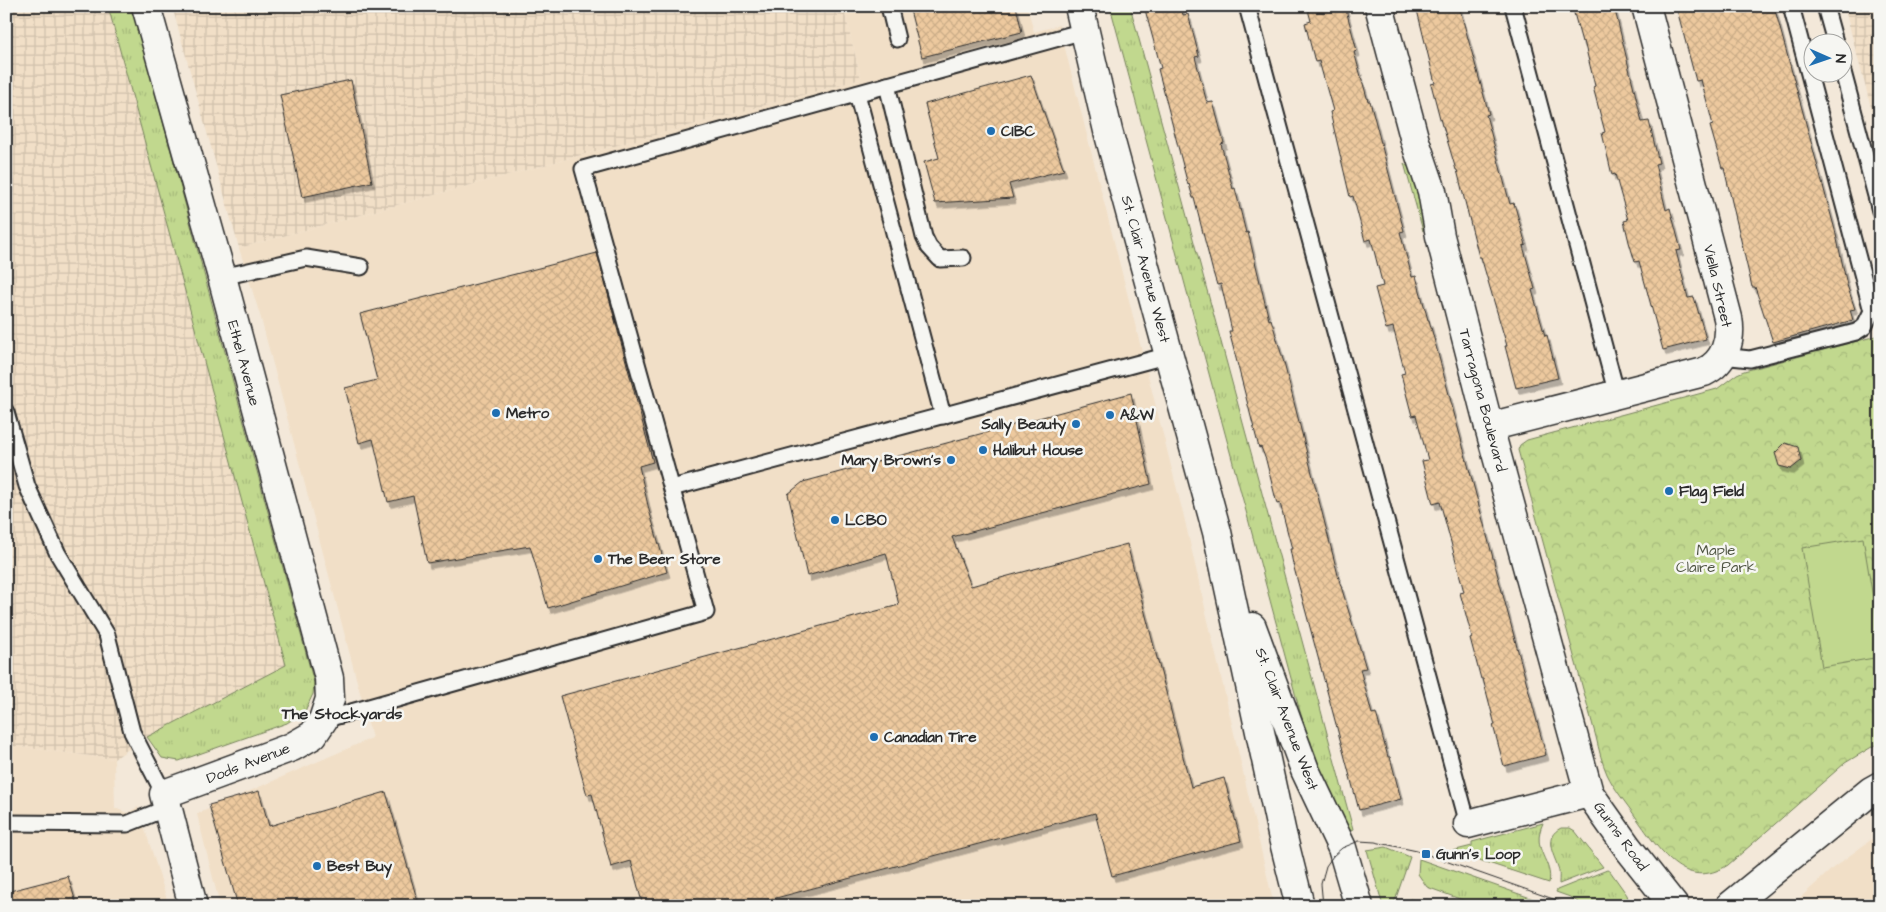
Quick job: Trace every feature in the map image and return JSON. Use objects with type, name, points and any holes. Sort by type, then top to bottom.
[{"type":"street","name":"Ethel Avenue","points":[[146,6],[222,277],[329,678],[330,699],[323,720]]},
{"type":"street","name":"Tarragona Boulevard","points":[[1379,6],[1414,141],[1432,191],[1440,236],[1489,426],[1589,793]]},
{"type":"street","name":"Viella Street","points":[[1646,6],[1730,326],[1728,343],[1722,356]]},
{"type":"street","name":"St. Clair Avenue West","points":[[1082,18],[1108,131],[1217,532],[1282,834],[1300,906]]},
{"type":"street","points":[[1489,426],[1704,372],[1712,368],[1722,356]]},
{"type":"street","name":"St. Clair Avenue West","points":[[1217,532],[1304,770],[1342,848],[1359,906]]},
{"type":"street","name":"Dods Avenue","points":[[166,801],[292,747],[313,735],[323,720]]},
{"type":"street","points":[[1730,906],[1880,786]]},
{"type":"street","name":"Gunns Road","points":[[1468,824],[1589,793],[1628,848],[1674,906]]},
{"type":"street","points":[[166,801],[192,906]]},
{"type":"lane","points":[[889,6],[897,39]]},
{"type":"lane","points":[[1247,6],[1468,824]]},
{"type":"lane","points":[[1513,6],[1617,395]]},
{"type":"lane","points":[[1722,356],[1750,359],[1856,332],[1864,327],[1872,311],[1871,301],[1790,6]]},
{"type":"lane","points":[[1825,6],[1832,32]]},
{"type":"lane","points":[[323,720],[706,612],[583,169],[887,85],[1082,18]]},
{"type":"lane","points":[[1846,82],[1880,212]]},
{"type":"lane","points":[[887,85],[924,237],[929,247],[940,259],[963,258]]},
{"type":"lane","points":[[856,94],[943,416]]},
{"type":"lane","points":[[222,277],[306,258],[361,267]]},
{"type":"lane","points":[[672,488],[1169,355]]},
{"type":"lane","points":[[6,412],[27,486],[58,554],[107,635],[132,732],[166,801],[127,824],[6,823]]},
{"type":"shaded area","points":[[6,6],[108,6],[286,665],[147,737],[114,759],[6,745]]},
{"type":"shaded area","points":[[172,6],[843,6],[861,79],[239,248]]},
{"type":"shaded area","points":[[843,6],[1027,6],[1034,32],[1059,25],[1184,517],[1274,906],[220,906],[197,814],[372,738],[260,315],[239,248],[861,79]]},
{"type":"shaded area","points":[[1844,6],[1880,6],[1880,141],[1854,44],[1854,32],[1851,32]]},
{"type":"shaded area","points":[[6,745],[114,759],[115,808],[127,813],[138,807],[169,906],[6,906]]},
{"type":"shaded area","points":[[1880,833],[1880,906],[1791,906],[1833,868]]},
{"type":"green space","points":[[108,6],[132,6],[314,683],[313,694],[305,711],[287,723],[179,761],[162,758],[147,737],[286,665]]},
{"type":"green space","points":[[1110,6],[1130,6],[1353,829],[1349,831],[1312,750],[1299,708]]},
{"type":"green space","points":[[1404,163],[1415,173],[1429,213],[1423,231]]},
{"type":"green space","name":"Maple Claire Park","points":[[1880,335],[1880,742],[1845,763],[1728,865],[1712,872],[1698,874],[1685,870],[1674,863],[1653,841],[1605,770],[1518,450],[1520,445],[1527,440],[1717,389],[1744,371]]},
{"type":"green space","points":[[1863,538],[1880,640],[1880,657],[1822,667],[1802,548]]},
{"type":"green space","points":[[1543,823],[1539,841],[1550,875],[1549,883],[1452,851],[1472,846],[1472,842]]},
{"type":"green space","points":[[1561,828],[1570,828],[1575,831],[1603,867],[1559,884],[1559,869],[1552,851],[1551,841],[1555,832]]},
{"type":"green space","points":[[1386,847],[1410,857],[1392,906],[1383,906],[1367,850]]},
{"type":"green space","points":[[1419,859],[1542,902],[1539,906],[1479,906],[1427,887],[1418,874]]},
{"type":"green space","points":[[1607,870],[1610,871],[1627,895],[1630,906],[1584,906],[1570,897],[1556,892],[1557,890]]},
{"type":"green space","points":[[1410,899],[1434,906],[1405,906]]},
{"type":"building","points":[[909,6],[1016,6],[1022,32],[922,57]]},
{"type":"building","points":[[1144,6],[1181,6],[1183,15],[1188,14],[1199,56],[1195,57],[1207,103],[1213,102],[1224,143],[1221,144],[1233,189],[1235,188],[1246,233],[1248,232],[1269,320],[1271,319],[1284,363],[1340,583],[1366,668],[1360,669],[1372,714],[1376,713],[1401,799],[1359,810],[1293,564],[1290,549],[1292,549],[1280,503],[1277,504],[1266,460],[1261,447],[1259,448],[1229,331],[1232,331],[1221,284],[1217,285],[1194,198],[1188,185],[1158,69],[1161,68]]},
{"type":"building","points":[[1307,6],[1345,6],[1357,51],[1354,52],[1368,101],[1370,101],[1404,231],[1400,232],[1412,277],[1416,276],[1429,320],[1546,755],[1504,766],[1483,679],[1481,679],[1470,638],[1472,637],[1460,593],[1464,592],[1452,546],[1440,502],[1433,504],[1422,461],[1428,460],[1416,415],[1412,416],[1401,374],[1405,373],[1393,327],[1386,329],[1375,288],[1383,286],[1371,239],[1365,241],[1353,196],[1350,197],[1330,112],[1333,111],[1319,61],[1315,62],[1305,23],[1311,21]]},
{"type":"building","points":[[1416,6],[1459,6],[1489,114],[1486,115],[1510,204],[1514,203],[1526,245],[1523,246],[1535,289],[1532,290],[1545,336],[1547,335],[1558,378],[1516,388],[1505,346],[1507,346],[1481,257],[1479,257],[1457,170],[1442,126],[1431,84],[1435,83]]},
{"type":"building","points":[[1572,6],[1614,6],[1642,122],[1649,121],[1659,163],[1655,164],[1666,210],[1670,208],[1681,250],[1676,251],[1688,298],[1694,297],[1706,339],[1663,350],[1639,261],[1635,262],[1629,242],[1624,221],[1628,220],[1615,174],[1612,175],[1602,133],[1605,132],[1593,87],[1595,86],[1584,41],[1582,42]]},
{"type":"building","points":[[1676,6],[1774,6],[1835,230],[1847,285],[1855,309],[1850,310],[1853,320],[1773,342],[1755,287],[1752,287],[1724,168],[1722,168],[1710,126],[1713,125],[1707,102],[1701,80],[1696,81]]},
{"type":"building","name":"CIBC","points":[[1031,75],[1064,170],[1009,184],[1013,198],[935,203],[924,162],[939,158],[925,104]]},
{"type":"building","points":[[351,80],[372,182],[302,197],[280,95]]},
{"type":"building","name":"Metro","points":[[597,253],[653,462],[639,466],[649,510],[667,572],[548,608],[530,546],[427,563],[413,496],[388,502],[373,439],[359,443],[345,388],[377,380],[360,314]]},
{"type":"building","name":"Canadian Tire","points":[[1131,393],[1151,484],[952,537],[971,586],[1127,544],[1191,787],[1224,778],[1241,841],[1112,876],[1095,813],[746,906],[643,906],[631,861],[611,867],[592,794],[587,795],[560,696],[899,605],[886,553],[807,576],[788,494],[803,482]]},
{"type":"building","points":[[1785,443],[1798,447],[1801,461],[1791,469],[1779,466],[1775,453]]},
{"type":"building","name":"Best Buy","points":[[259,791],[269,826],[386,792],[419,906],[238,906],[209,805]]},
{"type":"building","points":[[68,876],[77,906],[6,906],[6,892]]},
{"type":"tram line","points":[[1323,906],[1321,884],[1326,866],[1342,848],[1359,841],[1375,842],[1417,851],[1573,906]]},
{"type":"place","name":"CIBC","points":[[991,131]]},
{"type":"place","name":"Metro","points":[[496,413]]},
{"type":"place","name":"A&W","points":[[1110,415]]},
{"type":"place","name":"Sally Beauty","points":[[1076,424]]},
{"type":"place","name":"Halibut House","points":[[983,450]]},
{"type":"place","name":"Mary Brown's","points":[[951,460]]},
{"type":"place","name":"Flag Field","points":[[1669,491]]},
{"type":"place","name":"LCBO","points":[[835,520]]},
{"type":"place","name":"The Beer Store","points":[[598,559]]},
{"type":"place","name":"Canadian Tire","points":[[874,737]]},
{"type":"place","name":"Gunn's Loop","points":[[1426,854]]},
{"type":"place","name":"Best Buy","points":[[317,866]]},
{"type":"district","name":"The Stockyards","points":[[342,713]]}]
